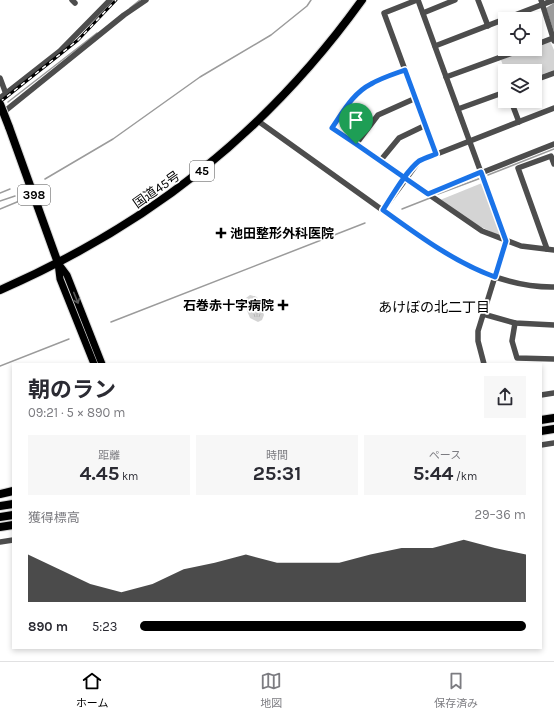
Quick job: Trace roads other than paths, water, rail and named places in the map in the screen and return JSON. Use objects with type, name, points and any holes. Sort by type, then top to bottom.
[{"type":"highway","name":"国道45号","points":[[0,290],[58,263],[156,205],[201,172],[258,121],[313,64],[362,0]]},
{"type":"highway","name":"398","points":[[0,104],[58,263]]},
{"type":"highway","points":[[542,420],[554,418]]},
{"type":"highway","points":[[542,431],[554,429]]},
{"type":"highway","points":[[0,494],[12,491]]},
{"type":"highway","points":[[0,506],[12,504]]},
{"type":"highway","points":[[0,518],[12,515]]},
{"type":"highway","points":[[0,527],[12,525]]},
{"type":"main road","points":[[58,263],[60,278],[94,363]]},
{"type":"main road","points":[[58,263],[67,275],[102,363]]},
{"type":"street","points":[[0,98],[60,51],[110,0]]},
{"type":"street","points":[[0,115],[124,15],[146,0]]},
{"type":"street","points":[[436,154],[384,13],[417,0],[423,12],[506,241],[478,331],[478,341],[484,363]]},
{"type":"street","points":[[423,12],[455,0]]},
{"type":"street","points":[[478,0],[488,26]]},
{"type":"street","points":[[435,46],[488,26],[541,2],[554,0]]},
{"type":"street","points":[[541,2],[553,40],[542,43]]},
{"type":"street","points":[[446,77],[504,56]]},
{"type":"street","points":[[405,70],[362,89],[332,128],[482,231],[521,246],[554,250]]},
{"type":"street","points":[[542,77],[554,73]]},
{"type":"street","points":[[0,78],[6,94]]},
{"type":"street","points":[[458,109],[498,95]]},
{"type":"street","points":[[356,144],[378,115],[416,98]]},
{"type":"street","points":[[514,108],[519,122]]},
{"type":"street","points":[[383,210],[405,178],[419,161],[554,108]]},
{"type":"street","points":[[258,121],[383,210],[451,256],[473,268],[495,277],[520,284],[554,287]]},
{"type":"street","points":[[380,161],[399,138],[426,125]]},
{"type":"street","points":[[428,194],[554,144]]},
{"type":"street","points":[[547,249],[518,168],[551,156],[554,164]]},
{"type":"street","points":[[483,314],[515,323],[554,325]]},
{"type":"street","points":[[515,323],[512,341],[517,358],[554,359]]},
{"type":"street","points":[[542,395],[554,393]]},
{"type":"street","points":[[542,445],[554,442]]},
{"type":"street","points":[[0,542],[12,540]]},
{"type":"waterway","points":[[130,8],[140,0]]},
{"type":"waterway","points":[[45,179],[113,139],[200,77],[271,35],[307,6],[311,0]]},
{"type":"waterway","points":[[8,102],[97,33]]},
{"type":"waterway","points":[[488,175],[554,149]]},
{"type":"waterway","points":[[438,194],[481,178]]},
{"type":"waterway","points":[[0,193],[10,189]]},
{"type":"waterway","points":[[0,201],[15,196]]},
{"type":"waterway","points":[[402,209],[430,198]]},
{"type":"waterway","points":[[0,209],[17,202]]},
{"type":"waterway","points":[[111,322],[365,223]]},
{"type":"waterway","points":[[0,366],[69,339]]},
{"type":"railway","points":[[0,102],[78,40],[116,0]]},
{"type":"place","name":"池田整形外科医院","points":[[221,233]]},
{"type":"place","name":"石巻赤十字病院","points":[[283,305]]},
{"type":"district","name":"あけぼの北二丁目","points":[[434,307]]}]
